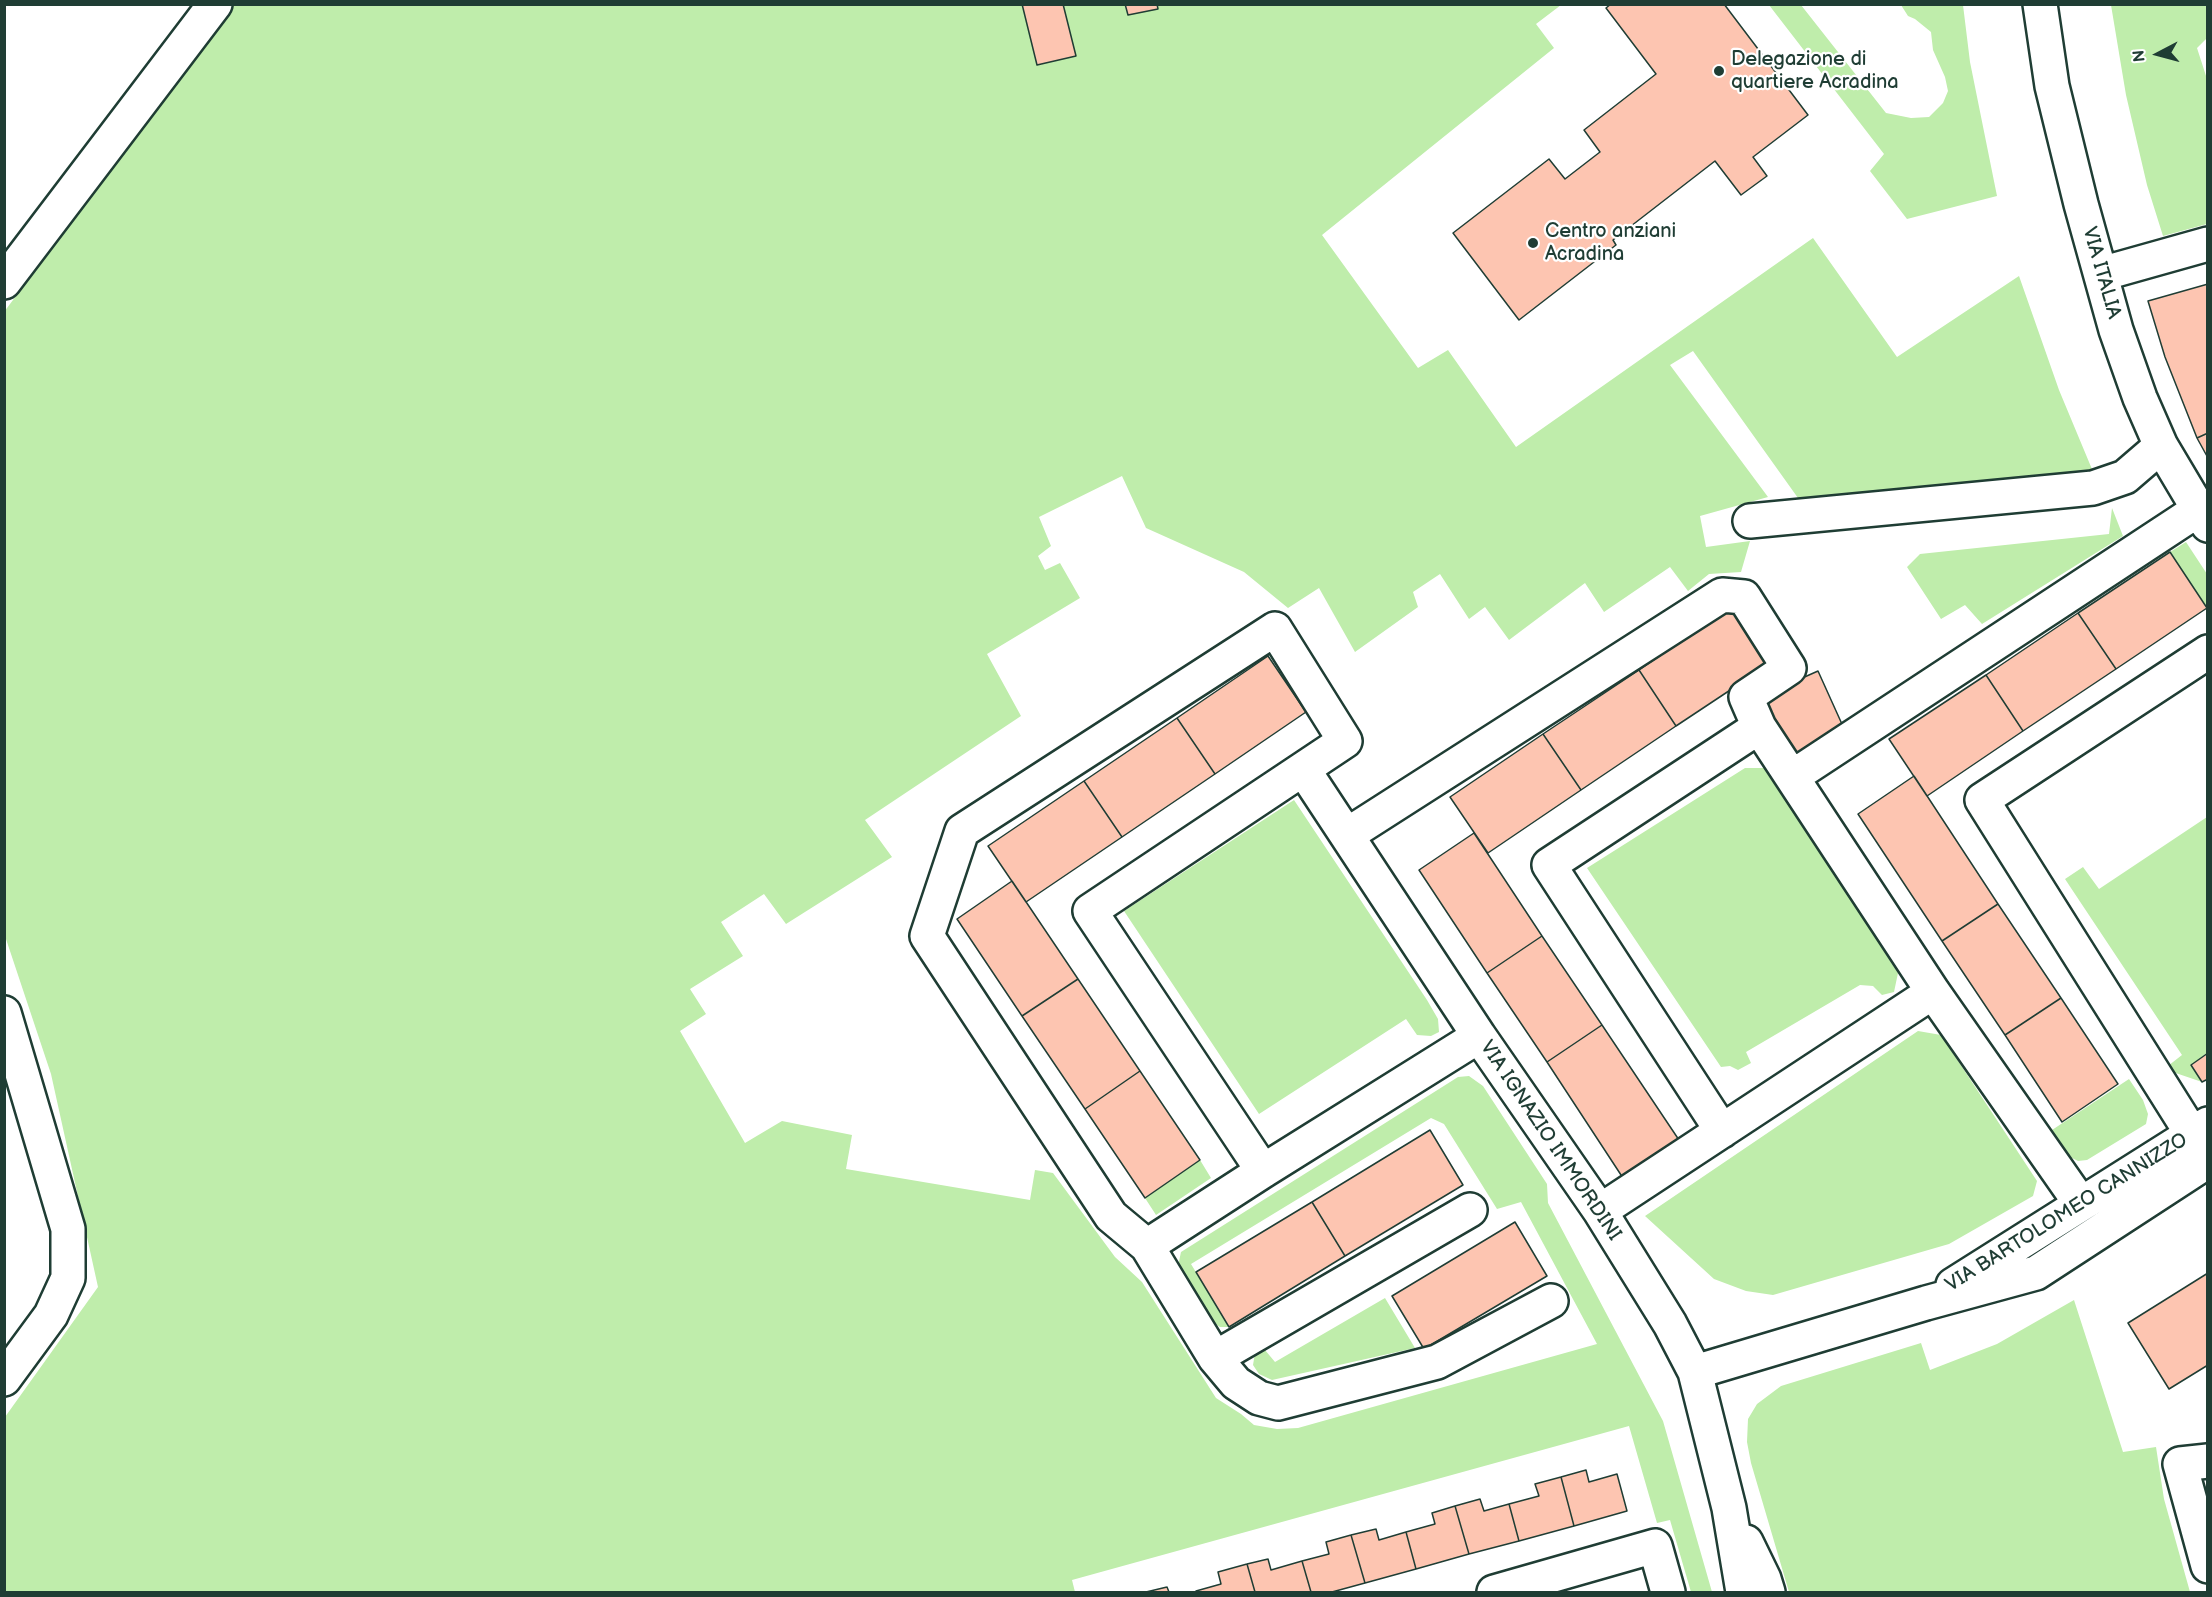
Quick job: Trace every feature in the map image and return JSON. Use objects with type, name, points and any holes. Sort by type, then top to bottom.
[{"type":"street","points":[[4,282],[215,4]]},
{"type":"street","name":"VIA ITALIA","points":[[2040,4],[2052,86],[2081,204],[2116,330],[2140,398],[2161,446],[2203,518]]},
{"type":"street","points":[[2101,274],[2208,244]]},
{"type":"street","points":[[1750,521],[2093,488],[2125,477],[2161,446]]},
{"type":"street","points":[[1792,777],[2203,518]]},
{"type":"street","points":[[1347,835],[1722,595],[1744,597],[1789,668],[1746,697],[1759,726],[1932,992],[2081,1203]]},
{"type":"street","points":[[1263,1171],[1090,911],[1345,741],[1275,628],[962,831],[927,936],[1111,1216],[1147,1246],[1215,1358],[1236,1383],[1259,1398],[1278,1403],[1437,1362],[1551,1301]]},
{"type":"street","points":[[2202,1140],[1982,800],[2208,652]]},
{"type":"street","points":[[1722,1131],[1549,865],[1759,726]]},
{"type":"street","points":[[1303,769],[1479,1036]]},
{"type":"street","points":[[1600,1211],[1932,992]]},
{"type":"street","points":[[4,1013],[68,1229],[68,1278],[51,1315],[4,1379]]},
{"type":"street","name":"VIA IGNAZIO IMMORDINI","points":[[1147,1246],[1479,1036],[1600,1211],[1670,1324],[1695,1372],[1729,1508]]},
{"type":"street","name":"VIA BARTOLOMEO CANNIZZO","points":[[1926,1303],[2081,1203],[2202,1140]]},
{"type":"street","name":"VIA BARTOLOMEO CANNIZZO","points":[[1695,1372],[1926,1303],[2036,1273],[2202,1140]]},
{"type":"street","points":[[1215,1358],[1470,1210]]},
{"type":"street","points":[[2208,1461],[2180,1464],[2208,1566]]},
{"type":"street","points":[[1729,1508],[1743,1593]]},
{"type":"street","points":[[1729,1508],[1764,1579],[1768,1593]]},
{"type":"street","points":[[1494,1593],[1655,1546],[1668,1593]]},
{"type":"green space","points":[[235,4],[1022,5],[1038,65],[1076,56],[1063,5],[1125,5],[1128,15],[1157,9],[1157,4],[1561,5],[1536,24],[1554,48],[1322,235],[1418,368],[1448,350],[1516,447],[1813,238],[1897,357],[2019,276],[2059,390],[2094,474],[1798,498],[1693,351],[1670,365],[1768,497],[1700,516],[1706,547],[1750,541],[1741,572],[1709,574],[1688,591],[1670,567],[1604,612],[1585,583],[1509,640],[1485,607],[1469,619],[1440,574],[1413,592],[1418,607],[1355,652],[1319,588],[1288,608],[1244,572],[1146,528],[1122,476],[1039,517],[1051,546],[1038,556],[1045,570],[1060,563],[1080,598],[987,654],[1021,716],[865,820],[892,857],[786,924],[764,894],[721,922],[743,956],[690,989],[706,1014],[680,1031],[745,1143],[782,1121],[852,1135],[846,1169],[1030,1200],[1035,1170],[1053,1173],[1115,1257],[1142,1282],[1216,1398],[1254,1425],[1277,1429],[1298,1428],[1597,1344],[1521,1202],[1497,1209],[1444,1124],[1431,1118],[1191,1264],[1229,1327],[1220,1327],[1211,1321],[1178,1266],[1181,1252],[1458,1077],[1469,1076],[1483,1086],[1547,1184],[1548,1203],[1663,1421],[1712,1592],[1691,1592],[1670,1520],[1657,1523],[1629,1426],[1072,1580],[1075,1592],[5,1592],[5,1417],[98,1287],[51,1074],[5,936],[4,312]]},
{"type":"green space","points":[[1769,5],[1801,5],[1886,113],[1911,118],[1929,117],[1943,103],[1948,91],[1945,77],[1933,50],[1931,32],[1908,16],[1901,5],[1963,5],[1970,62],[1997,196],[1907,219],[1870,171],[1884,154]]},
{"type":"green space","points":[[2111,5],[2207,5],[2207,38],[2197,48],[2207,79],[2207,224],[2163,236],[2147,185],[2126,95]]},
{"type":"green space","points":[[2112,508],[2123,536],[1982,624],[1965,605],[1941,619],[1907,567],[1920,554],[2109,534]]},
{"type":"green space","points":[[2186,542],[2207,574],[2207,608],[2170,552]]},
{"type":"green space","points":[[1745,768],[1767,768],[1898,973],[1894,992],[1882,995],[1873,986],[1860,985],[1746,1052],[1751,1063],[1738,1070],[1730,1066],[1721,1067],[1587,868]]},
{"type":"green space","points":[[1294,800],[1427,1000],[1438,1019],[1439,1032],[1431,1036],[1417,1035],[1406,1019],[1259,1114],[1124,911]]},
{"type":"green space","points":[[2207,817],[2207,1053],[2191,1065],[2202,1082],[2164,1069],[2182,1055],[2065,879],[2083,867],[2099,889]]},
{"type":"green space","points":[[1918,1031],[1941,1035],[2037,1181],[2033,1196],[1949,1244],[1773,1295],[1746,1291],[1714,1279],[1645,1216]]},
{"type":"green space","points":[[2129,1079],[2143,1100],[2148,1114],[2146,1124],[2087,1160],[2078,1161],[2070,1157],[2052,1130]]},
{"type":"green space","points":[[1200,1160],[1211,1178],[1156,1215],[1145,1198]]},
{"type":"green space","points":[[1385,1298],[1415,1348],[1272,1380],[1259,1374],[1253,1365],[1255,1353],[1265,1350],[1275,1362]]},
{"type":"green space","points":[[2074,1300],[2123,1452],[2156,1447],[2164,1499],[2190,1592],[1789,1592],[1751,1463],[1747,1442],[1748,1419],[1757,1404],[1781,1386],[1921,1343],[1930,1370],[1997,1344]]},
{"type":"building","points":[[1022,4],[1063,4],[1076,56],[1037,65]]},
{"type":"building","points":[[1125,4],[1157,4],[1158,9],[1128,15]]},
{"type":"building","points":[[1611,4],[1724,4],[1808,115],[1753,157],[1767,176],[1741,195],[1715,161],[1613,240],[1616,245],[1519,320],[1453,233],[1549,159],[1565,179],[1600,152],[1584,130],[1656,74],[1606,8]]},
{"type":"building","points":[[2208,284],[2208,433],[2197,438],[2165,357],[2148,301]]},
{"type":"building","points":[[2208,433],[2208,458],[2197,438]]},
{"type":"building","points":[[2170,552],[2207,608],[2116,669],[2078,613]]},
{"type":"building","points":[[1730,608],[1768,665],[1676,726],[1639,670]]},
{"type":"building","points":[[2078,613],[2116,669],[2023,731],[1986,675]]},
{"type":"building","points":[[1268,656],[1306,712],[1215,774],[1177,718]]},
{"type":"building","points":[[1639,670],[1676,726],[1581,790],[1543,734]]},
{"type":"building","points":[[1818,671],[1846,733],[1791,757],[1764,695]]},
{"type":"building","points":[[1986,675],[2023,731],[1927,796],[1889,739]]},
{"type":"building","points":[[1177,718],[1215,774],[1122,837],[1084,781]]},
{"type":"building","points":[[1543,734],[1581,790],[1488,853],[1450,797]]},
{"type":"building","points":[[1914,776],[1998,904],[1942,941],[1858,814]]},
{"type":"building","points":[[1084,781],[1122,837],[1026,902],[988,846]]},
{"type":"building","points":[[1474,833],[1542,936],[1487,973],[1419,870]]},
{"type":"building","points":[[1012,881],[1078,979],[1022,1016],[957,919]]},
{"type":"building","points":[[1998,904],[2061,998],[2005,1035],[1942,941]]},
{"type":"building","points":[[1542,936],[1602,1025],[1547,1062],[1487,973]]},
{"type":"building","points":[[1078,979],[1140,1071],[1085,1109],[1022,1016]]},
{"type":"building","points":[[2061,998],[2118,1084],[2062,1122],[2005,1035]]},
{"type":"building","points":[[1602,1025],[1679,1140],[1623,1178],[1547,1062]]},
{"type":"building","points":[[2208,1053],[2208,1079],[2202,1082],[2191,1065]]},
{"type":"building","points":[[1140,1071],[1200,1160],[1145,1198],[1085,1109]]},
{"type":"building","points":[[1430,1130],[1463,1185],[1345,1256],[1312,1202]]},
{"type":"building","points":[[1312,1202],[1345,1256],[1229,1327],[1196,1272]]},
{"type":"building","points":[[1515,1222],[1547,1276],[1424,1349],[1392,1296]]},
{"type":"building","points":[[2208,1273],[2208,1365],[2169,1389],[2128,1323]]},
{"type":"building","points":[[1586,1470],[1589,1482],[1617,1474],[1627,1511],[1574,1526],[1561,1477]]},
{"type":"building","points":[[1561,1477],[1574,1526],[1519,1541],[1509,1504],[1539,1496],[1535,1484]]},
{"type":"building","points":[[1480,1499],[1484,1511],[1509,1504],[1519,1541],[1469,1554],[1455,1506]]},
{"type":"building","points":[[1455,1506],[1469,1554],[1416,1569],[1406,1532],[1435,1524],[1432,1513]]},
{"type":"building","points":[[1376,1529],[1379,1540],[1406,1532],[1416,1569],[1365,1583],[1351,1535]]},
{"type":"building","points":[[1351,1535],[1365,1583],[1332,1592],[1311,1592],[1302,1561],[1329,1554],[1326,1542]]},
{"type":"building","points":[[1268,1559],[1271,1570],[1302,1561],[1311,1592],[1255,1592],[1247,1564]]},
{"type":"building","points":[[1247,1564],[1255,1592],[1196,1592],[1221,1584],[1218,1572]]},
{"type":"building","points":[[1167,1587],[1169,1592],[1146,1592]]},
{"type":"place","name":"Delegazione di quartiere Acradina","points":[[1719,71]]},
{"type":"place","name":"Centro anziani Acradina","points":[[1533,243]]}]
